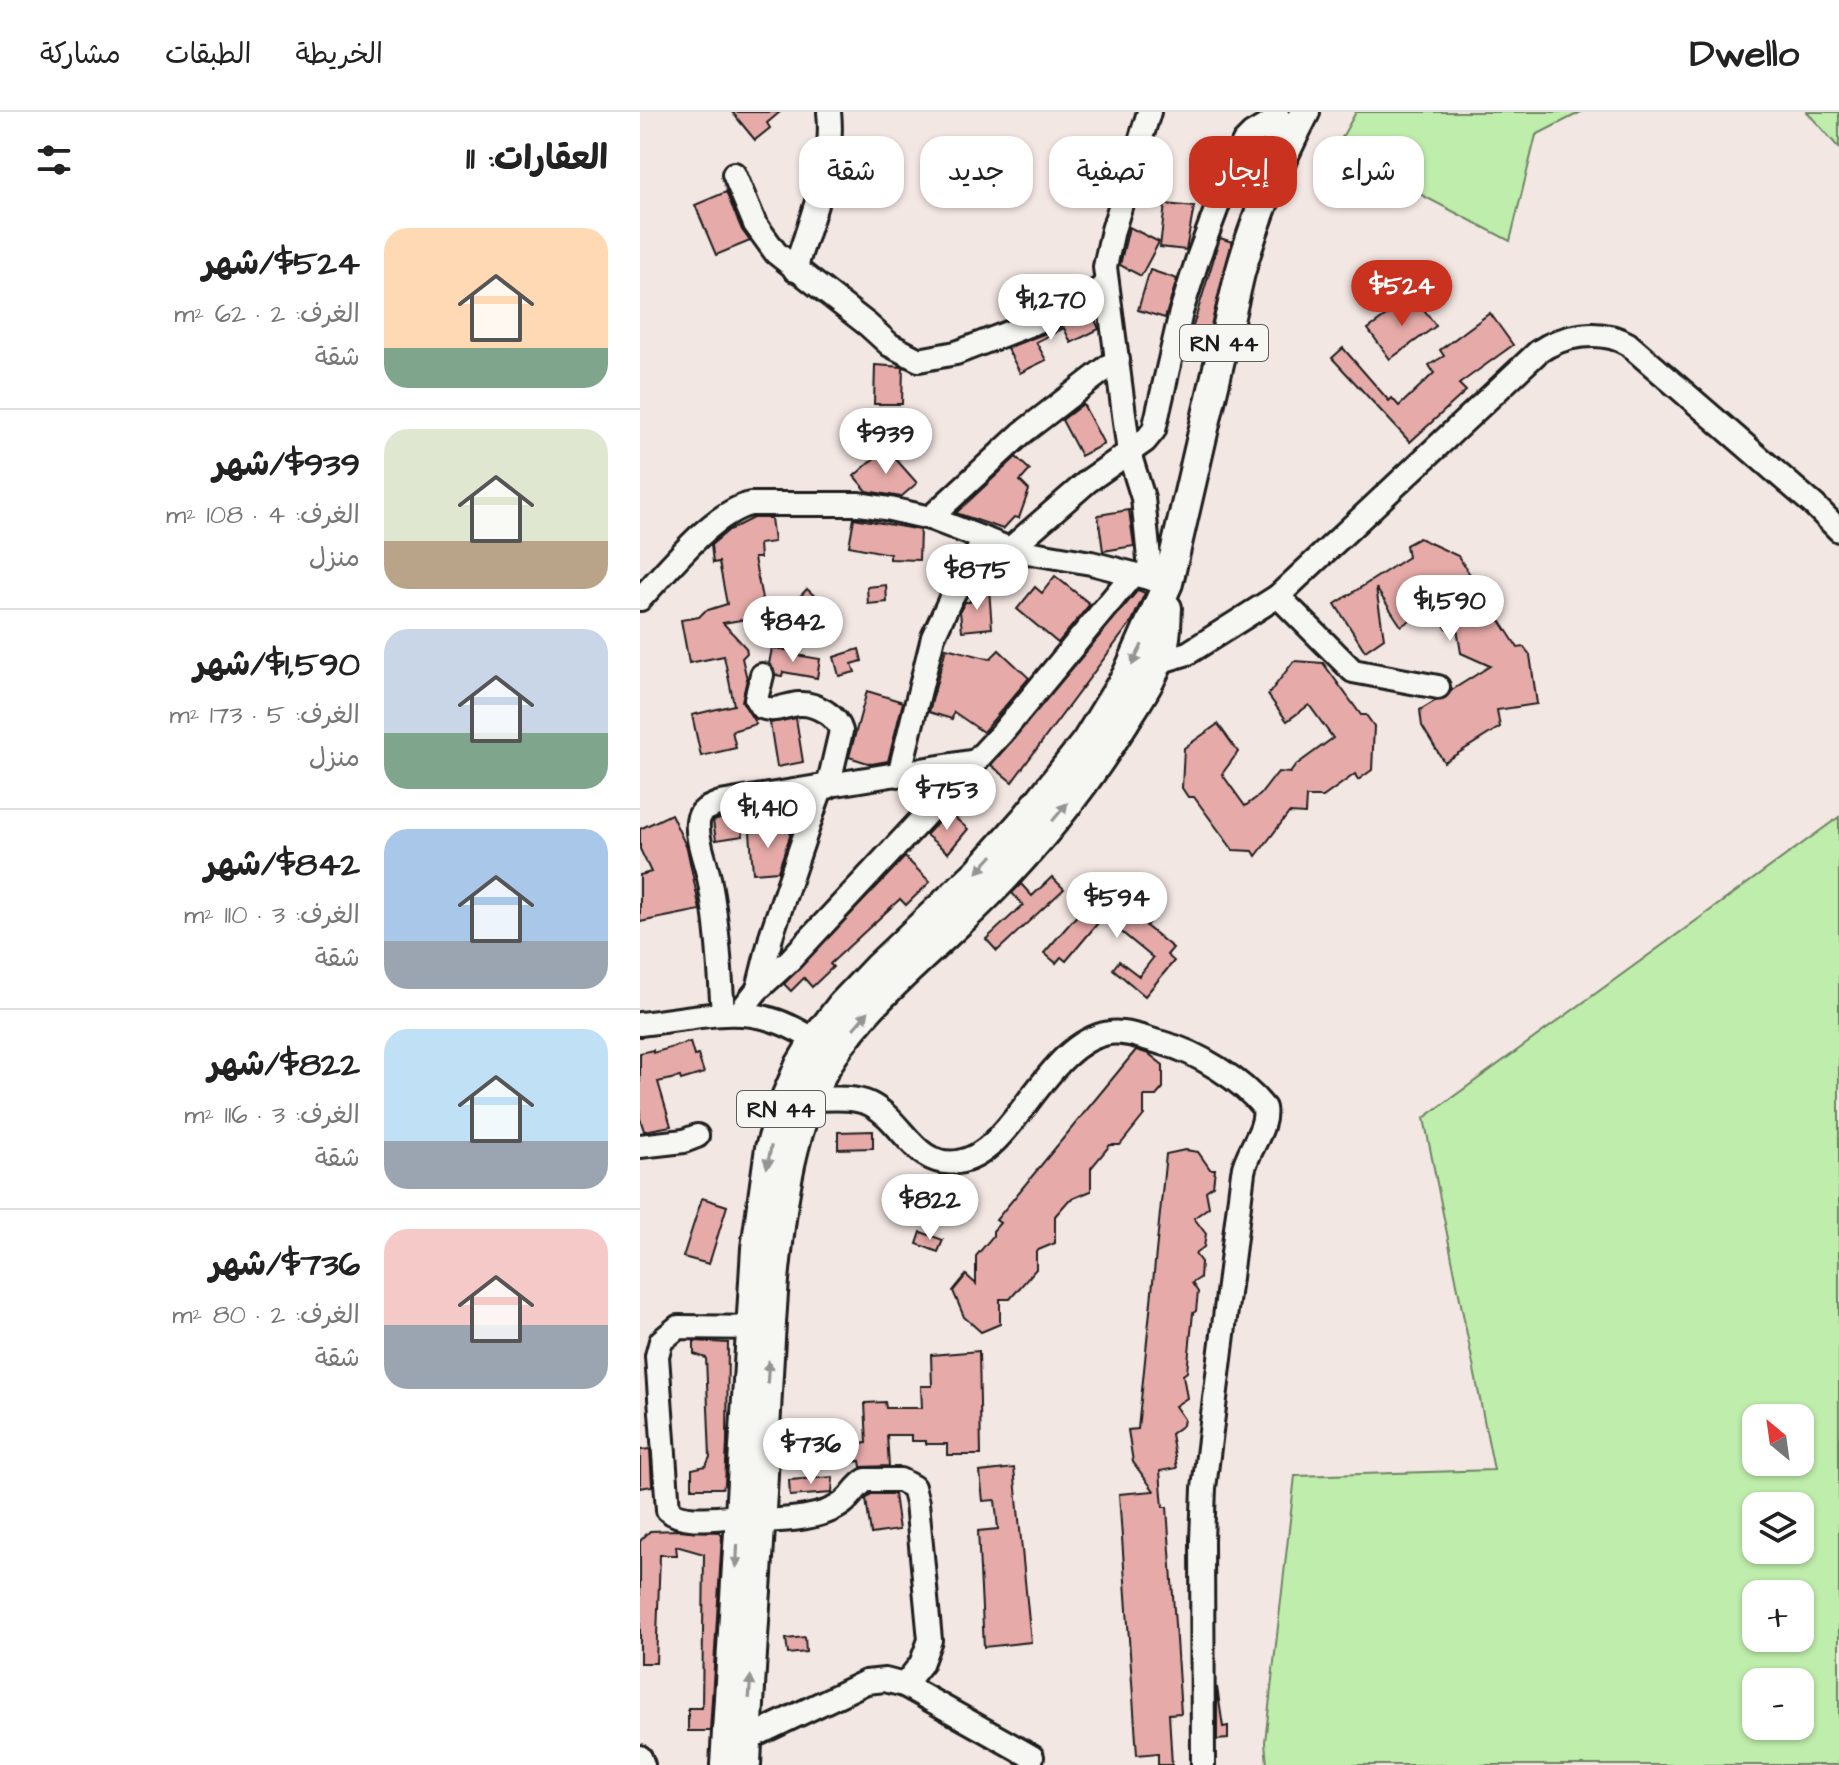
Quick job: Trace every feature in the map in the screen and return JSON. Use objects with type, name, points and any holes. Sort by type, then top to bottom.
[{"type":"main road","name":"RN 44","points":[[725,1765],[749,1519],[760,1328],[756,1248],[770,1148],[784,1102],[824,1047],[868,977],[978,872],[1057,780],[1086,742],[1127,675],[1151,579],[1289,114]]},
{"type":"main road","name":"RN 44","points":[[760,1328],[796,1135],[810,1099],[824,1047],[875,1003],[994,888],[1104,756],[1146,688],[1165,642],[1151,579]]},
{"type":"main road","name":"RN 44","points":[[746,1752],[749,1519]]},
{"type":"street","points":[[795,270],[827,164],[831,130],[829,112]]},
{"type":"street","points":[[1149,112],[1105,267],[1129,453],[1143,498],[1151,579]]},
{"type":"street","points":[[1010,549],[1088,481],[1145,441],[1154,430],[1181,312],[1232,167],[1244,142],[1252,134],[1289,114]]},
{"type":"street","points":[[734,174],[765,240],[795,270],[890,345],[919,360],[956,353],[1054,315],[1107,285]]},
{"type":"street","points":[[1158,662],[1188,653],[1278,596],[1538,352],[1561,340],[1605,336],[1628,344],[1802,494],[1839,530]]},
{"type":"street","points":[[930,518],[1022,433],[1118,359]]},
{"type":"street","points":[[640,599],[716,521],[740,506],[750,504],[859,504],[930,518],[1010,549],[1091,563],[1151,579]]},
{"type":"street","points":[[899,775],[933,637],[985,539]]},
{"type":"street","points":[[731,1013],[789,961],[1026,705],[1151,579]]},
{"type":"street","points":[[1278,596],[1353,671],[1438,687]]},
{"type":"street","points":[[758,989],[772,933],[825,788],[841,731],[839,723],[828,713],[804,703],[774,710],[761,707],[756,699],[762,675]]},
{"type":"street","points":[[731,1013],[697,820],[707,807],[976,761]]},
{"type":"street","points":[[640,1024],[731,1013],[774,1018],[824,1047]]},
{"type":"street","points":[[810,1099],[866,1102],[882,1111],[926,1157],[945,1162],[963,1161],[993,1143],[1065,1058],[1098,1036],[1115,1032],[1192,1053],[1221,1072],[1264,1108],[1265,1120],[1247,1155],[1243,1172],[1204,1488],[1203,1765]]},
{"type":"street","points":[[640,1146],[684,1141],[697,1136]]},
{"type":"street","points":[[760,1328],[678,1327],[661,1341],[657,1356],[668,1510],[676,1515],[692,1517],[785,1520],[840,1505],[866,1480],[910,1483],[917,1503],[930,1640],[921,1664],[904,1685]]},
{"type":"street","points":[[746,1752],[866,1682],[885,1680],[904,1685],[1032,1757]]},
{"type":"street","points":[[640,1757],[643,1765]]},
{"type":"green space","points":[[1356,112],[1581,112],[1536,135],[1510,241],[1424,196],[1424,136],[1343,136]]},
{"type":"green space","points":[[1807,112],[1839,112],[1839,148]]},
{"type":"green space","points":[[1839,817],[1839,1765],[1267,1765],[1265,1742],[1295,1476],[1494,1470],[1424,1118]]},
{"type":"building","points":[[732,112],[780,112],[767,123],[770,128],[755,140]]},
{"type":"building","points":[[726,192],[750,241],[716,255],[695,205]]},
{"type":"building","points":[[1173,205],[1194,208],[1186,250],[1160,247],[1165,208],[1173,208]]},
{"type":"building","points":[[1129,227],[1159,242],[1141,276],[1120,265]]},
{"type":"building","points":[[1220,238],[1232,242],[1207,341],[1190,336]]},
{"type":"building","points":[[1150,270],[1177,279],[1165,318],[1138,310]]},
{"type":"building","points":[[1414,296],[1436,326],[1390,359],[1368,329]]},
{"type":"building","points":[[1091,310],[1099,329],[1071,343],[1064,328],[1036,342],[1046,360],[1020,373],[1007,348],[1059,328]]},
{"type":"building","points":[[1490,313],[1513,345],[1459,384],[1466,391],[1410,442],[1332,358],[1343,348],[1389,401],[1392,398],[1399,406],[1434,373],[1429,365],[1444,356],[1440,350]]},
{"type":"building","points":[[875,365],[903,367],[902,404],[874,404]]},
{"type":"building","points":[[1083,404],[1104,444],[1081,456],[1062,420]]},
{"type":"building","points":[[886,448],[917,483],[901,497],[867,491],[854,476]]},
{"type":"building","points":[[1016,457],[1030,470],[1020,481],[1029,490],[1019,518],[1014,517],[1003,529],[956,513]]},
{"type":"building","points":[[1129,510],[1134,546],[1103,551],[1098,515]]},
{"type":"building","points":[[753,518],[771,518],[774,542],[759,544],[760,558],[754,558],[765,614],[757,621],[753,618],[723,623],[746,648],[747,653],[742,658],[747,679],[742,701],[756,724],[732,731],[736,748],[701,756],[692,715],[734,705],[724,656],[689,663],[681,620],[699,617],[705,611],[727,604],[719,562],[713,563],[711,545],[729,530]]},
{"type":"building","points":[[854,518],[920,530],[919,560],[890,559],[890,554],[849,546]]},
{"type":"building","points":[[1419,538],[1458,556],[1518,648],[1524,647],[1530,655],[1537,704],[1497,710],[1500,727],[1444,762],[1422,726],[1420,710],[1443,700],[1452,690],[1490,666],[1461,653],[1457,628],[1447,629],[1442,622],[1436,580],[1414,594],[1417,616],[1401,626],[1376,588],[1384,638],[1365,651],[1335,604],[1408,557],[1406,545]]},
{"type":"building","points":[[1055,576],[1090,604],[1058,643],[1017,609],[1035,587],[1042,593]]},
{"type":"building","points":[[886,585],[887,602],[868,604],[867,587]]},
{"type":"building","points":[[807,589],[829,609],[820,619],[825,624],[808,643],[780,618]]},
{"type":"building","points":[[989,589],[992,628],[962,631],[960,611],[965,602],[970,602],[971,591]]},
{"type":"building","points":[[1138,590],[1145,593],[1132,621],[1012,782],[991,765]]},
{"type":"building","points":[[772,648],[820,659],[817,678],[783,672],[782,676],[776,675],[769,664]]},
{"type":"building","points":[[946,648],[990,659],[999,650],[1029,678],[983,732],[954,712],[952,719],[929,712]]},
{"type":"building","points":[[859,649],[862,661],[852,664],[855,672],[839,676],[834,657]]},
{"type":"building","points":[[1294,661],[1323,663],[1361,715],[1366,715],[1374,726],[1372,770],[1358,780],[1355,774],[1323,797],[1306,797],[1305,814],[1289,813],[1256,856],[1253,851],[1233,850],[1194,797],[1188,797],[1182,788],[1184,748],[1218,724],[1238,752],[1222,774],[1245,806],[1260,795],[1278,772],[1290,773],[1296,765],[1333,738],[1309,705],[1287,721],[1268,695]]},
{"type":"building","points":[[867,691],[903,702],[888,761],[871,764],[849,757]]},
{"type":"building","points":[[796,718],[803,762],[777,767],[770,723]]},
{"type":"building","points":[[948,812],[968,829],[948,853],[926,835]]},
{"type":"building","points":[[671,814],[687,848],[700,910],[640,922],[640,875],[651,872],[640,849],[640,829]]},
{"type":"building","points":[[739,814],[743,836],[716,840],[713,821]]},
{"type":"building","points":[[790,829],[778,871],[753,873],[750,832]]},
{"type":"building","points":[[905,857],[930,882],[906,905],[900,899],[830,964],[833,967],[812,987],[804,978],[791,991],[784,984]]},
{"type":"building","points":[[1052,877],[1064,889],[997,951],[986,939],[1023,905],[1012,893],[1021,884],[1032,896]]},
{"type":"building","points":[[1094,896],[1100,901],[1105,896],[1131,917],[1139,907],[1152,918],[1146,926],[1173,948],[1167,955],[1174,961],[1145,996],[1113,969],[1119,961],[1139,976],[1153,958],[1103,917],[1066,961],[1061,957],[1056,963],[1044,953]]},
{"type":"building","points":[[690,1042],[704,1073],[681,1080],[680,1077],[658,1082],[671,1126],[644,1131],[640,1118],[640,1053],[653,1050],[653,1053]]},
{"type":"building","points":[[1136,1050],[1149,1054],[1163,1065],[1163,1088],[1156,1096],[1144,1096],[1144,1115],[1120,1145],[1110,1145],[1091,1168],[1091,1191],[1069,1200],[1055,1216],[1055,1243],[1036,1251],[1036,1269],[1010,1299],[1000,1299],[1000,1324],[981,1332],[964,1317],[953,1291],[966,1275],[976,1284],[976,1256],[993,1236],[1000,1223],[996,1220]]},
{"type":"building","points":[[873,1131],[873,1148],[838,1149],[838,1132]]},
{"type":"building","points":[[1185,1150],[1198,1152],[1210,1169],[1215,1169],[1213,1186],[1206,1191],[1209,1207],[1194,1218],[1206,1234],[1204,1247],[1195,1254],[1201,1262],[1200,1278],[1192,1283],[1198,1292],[1187,1372],[1183,1375],[1187,1398],[1175,1406],[1184,1419],[1183,1425],[1171,1434],[1177,1468],[1160,1471],[1163,1507],[1167,1507],[1181,1713],[1169,1714],[1172,1765],[1158,1765],[1158,1753],[1137,1755],[1119,1494],[1154,1491],[1133,1462],[1128,1430],[1138,1429],[1166,1154]]},
{"type":"building","points":[[702,1198],[727,1206],[709,1264],[683,1257]]},
{"type":"building","points":[[921,1232],[943,1240],[938,1252],[917,1244]]},
{"type":"building","points":[[694,1341],[728,1343],[727,1441],[725,1484],[722,1488],[692,1488],[692,1469],[706,1466],[710,1457],[706,1358],[694,1354]]},
{"type":"building","points":[[979,1351],[981,1455],[947,1455],[947,1444],[911,1441],[911,1435],[887,1435],[889,1466],[861,1467],[860,1461],[825,1466],[823,1448],[867,1443],[865,1403],[885,1402],[886,1408],[922,1408],[921,1386],[932,1386],[931,1355]]},
{"type":"building","points":[[650,1449],[652,1486],[640,1488],[640,1450]]},
{"type":"building","points":[[1014,1468],[1031,1642],[984,1647],[978,1531],[998,1529],[995,1500],[983,1501],[980,1472]]},
{"type":"building","points":[[833,1477],[832,1493],[790,1496],[789,1480]]},
{"type":"building","points":[[871,1494],[894,1494],[899,1530],[871,1534],[866,1499]]},
{"type":"building","points":[[650,1531],[719,1532],[722,1536],[710,1731],[688,1731],[688,1708],[702,1708],[704,1554],[676,1546],[677,1555],[660,1555],[656,1663],[640,1663],[640,1541]]},
{"type":"building","points":[[805,1637],[806,1652],[788,1654],[786,1639]]},
{"type":"building","points":[[1217,1687],[1223,1727],[1228,1726],[1228,1739],[1217,1740]]}]
